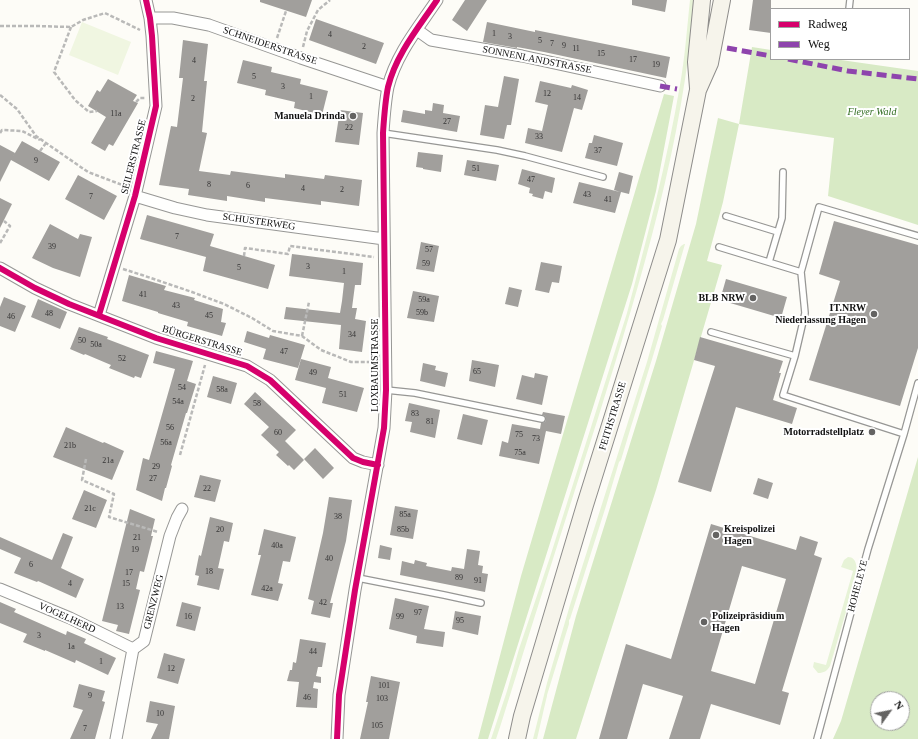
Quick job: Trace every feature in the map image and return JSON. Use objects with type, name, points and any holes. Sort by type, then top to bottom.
[{"type":"main road","name":"FEITHSTRASSE","points":[[698,90],[696,62],[702,0]]},
{"type":"main road","name":"FEITHSTRASSE","points":[[517,739],[524,708],[668,240],[698,90],[710,63],[722,0]]},
{"type":"street","name":"SEILERSTRASSE","points":[[99,315],[135,196],[156,106],[152,36],[146,0]]},
{"type":"street","name":"LOXBAUMSTRASSE","points":[[337,739],[339,695],[384,428],[386,390],[383,133],[388,87],[404,48],[437,0]]},
{"type":"street","name":"SCHNEIDERSTRASSE","points":[[150,18],[173,18],[209,25],[388,87]]},
{"type":"street","name":"SONNENLANDSTRASSE","points":[[417,30],[431,40],[522,56],[660,86]]},
{"type":"street","name":"SCHUSTERWEG","points":[[135,196],[174,208],[207,215],[384,239]]},
{"type":"street","name":"BÜRGERSTRASSE","points":[[0,268],[62,301],[156,338],[209,353],[247,366],[270,380],[353,458],[364,462],[378,464]]},
{"type":"street","name":"GRENZWEG","points":[[132,650],[144,641],[170,536],[182,509]]},
{"type":"street","name":"VOGELHERD","points":[[0,589],[70,618],[132,650]]},
{"type":"street","points":[[116,739],[132,650]]},
{"type":"lane","points":[[383,133],[497,150],[603,177]]},
{"type":"lane","points":[[769,262],[782,218],[784,172]]},
{"type":"lane","points":[[904,434],[783,396],[795,356],[805,313],[801,272],[819,207],[918,236]]},
{"type":"lane","points":[[726,216],[778,232]]},
{"type":"lane","points":[[719,247],[801,272]]},
{"type":"lane","points":[[711,332],[795,356]]},
{"type":"lane","name":"HOHELEYE","points":[[817,739],[868,550],[904,434],[918,383]]},
{"type":"lane","name":"LOXBAUMSTRASSE","points":[[386,390],[415,393],[542,419]]},
{"type":"lane","points":[[358,578],[482,603]]},
{"type":"path","points":[[301,58],[306,32],[318,10],[330,0]]},
{"type":"path","points":[[274,48],[286,11]]},
{"type":"path","points":[[0,26],[71,27],[83,20],[104,13],[152,36]]},
{"type":"path","points":[[71,27],[54,72],[75,100],[89,112],[96,111]]},
{"type":"path","points":[[0,94],[17,109],[36,136],[88,172],[130,187],[135,196]]},
{"type":"path","points":[[0,133],[2,130],[22,130],[46,143]]},
{"type":"path","points":[[40,151],[46,143]]},
{"type":"path","points":[[0,243],[10,226],[4,221]]},
{"type":"path","points":[[244,256],[246,248],[288,254],[290,246],[384,258]]},
{"type":"path","points":[[114,267],[142,275],[224,304],[252,318],[273,331],[302,336],[321,350],[351,362],[385,362]]},
{"type":"path","points":[[302,336],[308,302]]},
{"type":"path","points":[[180,455],[209,353]]},
{"type":"path","points":[[86,459],[82,480],[114,494],[109,517],[170,536]]},
{"type":"green space","points":[[690,0],[694,0],[689,53],[681,105],[671,158],[645,262],[599,415],[501,724],[496,739],[491,739],[627,313],[663,171],[675,114],[685,53]]},
{"type":"green space","points":[[82,22],[131,42],[118,75],[69,55]]},
{"type":"green space","name":"Fleyer Wald","points":[[752,47],[770,50],[770,60],[841,60],[918,71],[918,225],[828,196],[834,138],[739,124]]},
{"type":"green space","points":[[664,94],[674,96],[656,191],[632,284],[488,739],[478,739],[521,576]]},
{"type":"green space","points":[[718,118],[739,124],[723,202],[707,261],[722,265],[656,490],[576,739],[543,739],[576,616],[656,361],[696,224]]},
{"type":"green space","points":[[684,244],[652,360],[569,620],[547,695],[537,739],[533,739],[547,683],[570,605],[647,362],[679,249]]},
{"type":"green space","points":[[918,457],[918,739],[833,739],[841,721]]},
{"type":"green space","points":[[848,557],[854,559],[857,568],[856,578],[830,666],[822,673],[818,673],[813,667],[814,662],[826,665],[853,571],[841,567],[844,560]]},
{"type":"building","points":[[260,0],[312,0],[306,17],[260,2]]},
{"type":"building","points":[[465,0],[487,0],[467,31],[452,20]]},
{"type":"building","points":[[632,0],[667,0],[665,12],[632,5]]},
{"type":"building","points":[[753,0],[771,0],[770,33],[749,30]]},
{"type":"building","points":[[316,19],[384,43],[376,64],[309,40]]},
{"type":"building","points":[[487,22],[670,57],[666,78],[544,52],[483,42]]},
{"type":"building","points":[[183,40],[208,44],[204,81],[207,81],[202,132],[207,133],[199,171],[230,175],[231,171],[285,178],[285,174],[324,179],[325,175],[362,180],[359,206],[321,201],[321,205],[265,198],[265,202],[227,196],[227,201],[188,195],[189,189],[159,185],[171,126],[177,127],[183,78],[179,78]]},
{"type":"building","points":[[243,60],[272,67],[271,72],[301,79],[300,84],[328,91],[322,115],[294,108],[295,102],[265,95],[266,90],[237,83]]},
{"type":"building","points":[[504,76],[519,79],[511,125],[507,125],[504,139],[480,135],[485,105],[498,107]]},
{"type":"building","points":[[108,79],[137,95],[133,101],[138,103],[113,146],[109,144],[105,151],[91,143],[106,117],[88,106],[97,90],[100,92]]},
{"type":"building","points":[[540,81],[571,88],[572,85],[588,90],[582,110],[574,108],[562,152],[525,143],[528,128],[542,131],[548,105],[535,102]]},
{"type":"building","points":[[433,103],[444,105],[443,113],[460,116],[457,132],[401,122],[403,110],[425,114],[425,110],[432,111]]},
{"type":"building","points":[[340,110],[363,113],[359,145],[335,142]]},
{"type":"building","points":[[594,135],[623,143],[617,166],[585,158],[589,143],[592,143]]},
{"type":"building","points":[[22,141],[60,162],[49,181],[11,160],[0,182],[0,145],[15,153]]},
{"type":"building","points":[[418,152],[443,155],[441,172],[416,167]]},
{"type":"building","points":[[467,160],[499,165],[496,181],[464,175]]},
{"type":"building","points":[[522,169],[555,178],[552,193],[545,191],[543,199],[532,196],[533,194],[529,193],[530,188],[518,184]]},
{"type":"building","points":[[619,172],[633,176],[629,194],[621,192],[615,213],[573,203],[579,182],[620,192],[614,190]]},
{"type":"building","points":[[78,175],[117,196],[104,220],[65,199]]},
{"type":"building","points":[[0,198],[12,204],[0,228]]},
{"type":"building","points":[[147,215],[214,234],[210,246],[275,265],[268,289],[203,271],[206,257],[140,239]]},
{"type":"building","name":"IT.NRW Niederlassung Hagen","points":[[834,221],[918,245],[918,348],[900,406],[809,380],[840,281],[819,274]]},
{"type":"building","points":[[50,224],[78,239],[80,234],[92,237],[80,277],[53,268],[32,258]]},
{"type":"building","points":[[421,242],[439,246],[434,272],[416,269]]},
{"type":"building","points":[[292,254],[363,263],[361,285],[355,285],[352,308],[357,308],[355,319],[366,321],[362,352],[339,349],[341,325],[284,319],[286,307],[340,313],[342,301],[344,283],[289,276]]},
{"type":"building","points":[[541,262],[562,266],[559,283],[552,282],[549,293],[535,290]]},
{"type":"building","points":[[129,275],[166,286],[164,290],[195,298],[194,300],[223,309],[221,322],[226,323],[222,336],[187,326],[188,322],[122,301]]},
{"type":"building","name":"BLB NRW","points":[[726,279],[787,297],[781,318],[720,300]]},
{"type":"building","points":[[509,287],[522,290],[518,307],[505,304]]},
{"type":"building","points":[[413,291],[439,296],[434,322],[407,318]]},
{"type":"building","points":[[4,297],[26,306],[15,332],[0,326],[0,307]]},
{"type":"building","points":[[38,299],[67,312],[60,329],[31,317]]},
{"type":"building","points":[[79,327],[108,337],[107,339],[149,355],[141,378],[135,376],[134,378],[109,368],[111,365],[70,349]]},
{"type":"building","points":[[247,331],[269,338],[270,335],[305,345],[298,368],[263,359],[266,349],[244,342]]},
{"type":"building","points":[[700,337],[783,361],[773,400],[797,408],[792,424],[736,407],[711,492],[678,482],[715,366],[694,360]]},
{"type":"building","points":[[156,351],[193,361],[187,381],[196,384],[186,413],[162,501],[136,490],[143,458],[149,460],[175,369],[153,363]]},
{"type":"building","points":[[301,359],[331,367],[328,378],[364,388],[357,412],[322,403],[326,388],[295,380]]},
{"type":"building","points":[[472,360],[499,365],[495,387],[469,381]]},
{"type":"building","points":[[423,363],[436,366],[435,370],[448,373],[445,387],[420,381]]},
{"type":"building","points":[[535,373],[548,376],[542,405],[516,399],[522,375],[534,378]]},
{"type":"building","points":[[213,376],[237,383],[231,404],[207,397]]},
{"type":"building","points":[[255,392],[296,430],[285,441],[304,460],[294,470],[276,455],[279,452],[261,435],[269,427],[244,404]]},
{"type":"building","points":[[409,403],[440,410],[435,438],[410,432],[412,422],[405,421]]},
{"type":"building","points":[[543,412],[565,416],[561,434],[546,431],[539,464],[499,456],[502,441],[508,443],[512,424],[540,429],[541,423],[545,422],[546,419],[545,416],[542,415]]},
{"type":"building","points":[[463,414],[488,420],[482,445],[457,439]]},
{"type":"building","points":[[66,427],[124,451],[112,480],[53,457]]},
{"type":"building","points":[[315,448],[334,468],[323,479],[304,459]]},
{"type":"building","points":[[200,475],[221,480],[215,502],[194,497]]},
{"type":"building","points":[[758,478],[773,483],[768,499],[753,494]]},
{"type":"building","points":[[84,490],[107,500],[96,528],[72,519]]},
{"type":"building","points":[[329,497],[352,500],[346,541],[330,603],[333,603],[330,618],[311,614],[314,601],[308,599],[323,533]]},
{"type":"building","points":[[395,506],[418,510],[413,539],[390,535]]},
{"type":"building","points":[[130,509],[155,519],[151,536],[153,536],[144,572],[140,571],[136,589],[140,590],[129,634],[116,631],[118,625],[102,621]]},
{"type":"building","points":[[210,517],[233,523],[229,542],[224,541],[218,568],[224,569],[219,590],[197,585],[199,576],[195,575]]},
{"type":"building","name":"Polizeipräsidium Hagen","points":[[711,524],[796,550],[800,536],[818,542],[814,555],[822,558],[782,691],[789,693],[780,725],[711,704],[700,739],[669,739],[683,696],[643,684],[627,739],[599,739],[626,644],[671,659]],"holes":[[[742,566],[786,579],[755,684],[711,671]]]},
{"type":"building","points":[[264,529],[296,537],[290,562],[283,561],[278,583],[283,584],[278,601],[251,595],[261,555],[258,555]]},
{"type":"building","points":[[63,533],[73,537],[61,568],[84,579],[76,598],[38,581],[37,582],[14,573],[21,558],[0,549],[0,537],[52,560]]},
{"type":"building","points":[[380,545],[392,548],[390,560],[378,558]]},
{"type":"building","points":[[467,549],[480,551],[478,565],[483,566],[482,573],[488,574],[485,592],[400,575],[402,561],[414,564],[415,560],[427,563],[426,566],[451,571],[452,567],[464,569]]},
{"type":"building","points":[[395,598],[429,606],[424,629],[445,632],[443,647],[416,643],[417,636],[389,629]]},
{"type":"building","points":[[0,602],[16,609],[14,612],[66,635],[67,631],[86,639],[84,643],[116,658],[108,675],[76,660],[75,663],[23,642],[27,634],[0,623]]},
{"type":"building","points":[[182,602],[201,607],[195,631],[176,626]]},
{"type":"building","points":[[455,611],[481,616],[478,635],[452,629]]},
{"type":"building","points":[[300,639],[326,643],[322,667],[318,667],[316,676],[321,677],[321,683],[314,682],[313,688],[318,689],[317,708],[296,707],[299,682],[287,681],[290,670],[292,670],[293,662],[296,663]]},
{"type":"building","points":[[164,653],[185,659],[178,684],[157,678]]},
{"type":"building","points":[[371,676],[400,682],[389,739],[360,739],[368,702],[366,702]]},
{"type":"building","points":[[79,684],[105,691],[102,701],[105,702],[95,739],[70,739],[83,710],[73,707]]},
{"type":"building","points":[[150,701],[175,706],[169,739],[151,739],[158,724],[146,722]]},
{"type":"marked path","points":[[727,48],[770,56]]},
{"type":"marked path","points":[[793,60],[848,71],[918,79]]},
{"type":"marked path","points":[[660,86],[677,89]]},
{"type":"cycle path","points":[[99,315],[135,196],[156,106],[152,36],[146,0]]},
{"type":"cycle path","points":[[337,739],[339,695],[355,590],[384,428],[386,390],[383,133],[386,98],[396,63],[437,0]]},
{"type":"cycle path","points":[[0,268],[35,288],[69,304],[156,338],[247,366],[270,380],[353,458],[378,465]]},
{"type":"place","name":"Manuela Drinda","points":[[353,116]]},
{"type":"place","name":"BLB NRW","points":[[753,298]]},
{"type":"place","name":"IT.NRW Niederlassung Hagen","points":[[874,314]]},
{"type":"place","name":"Motorradstellplatz","points":[[872,432]]},
{"type":"place","name":"Kreispolizei Hagen","points":[[716,535]]},
{"type":"place","name":"Polizeipräsidium Hagen","points":[[704,622]]}]
